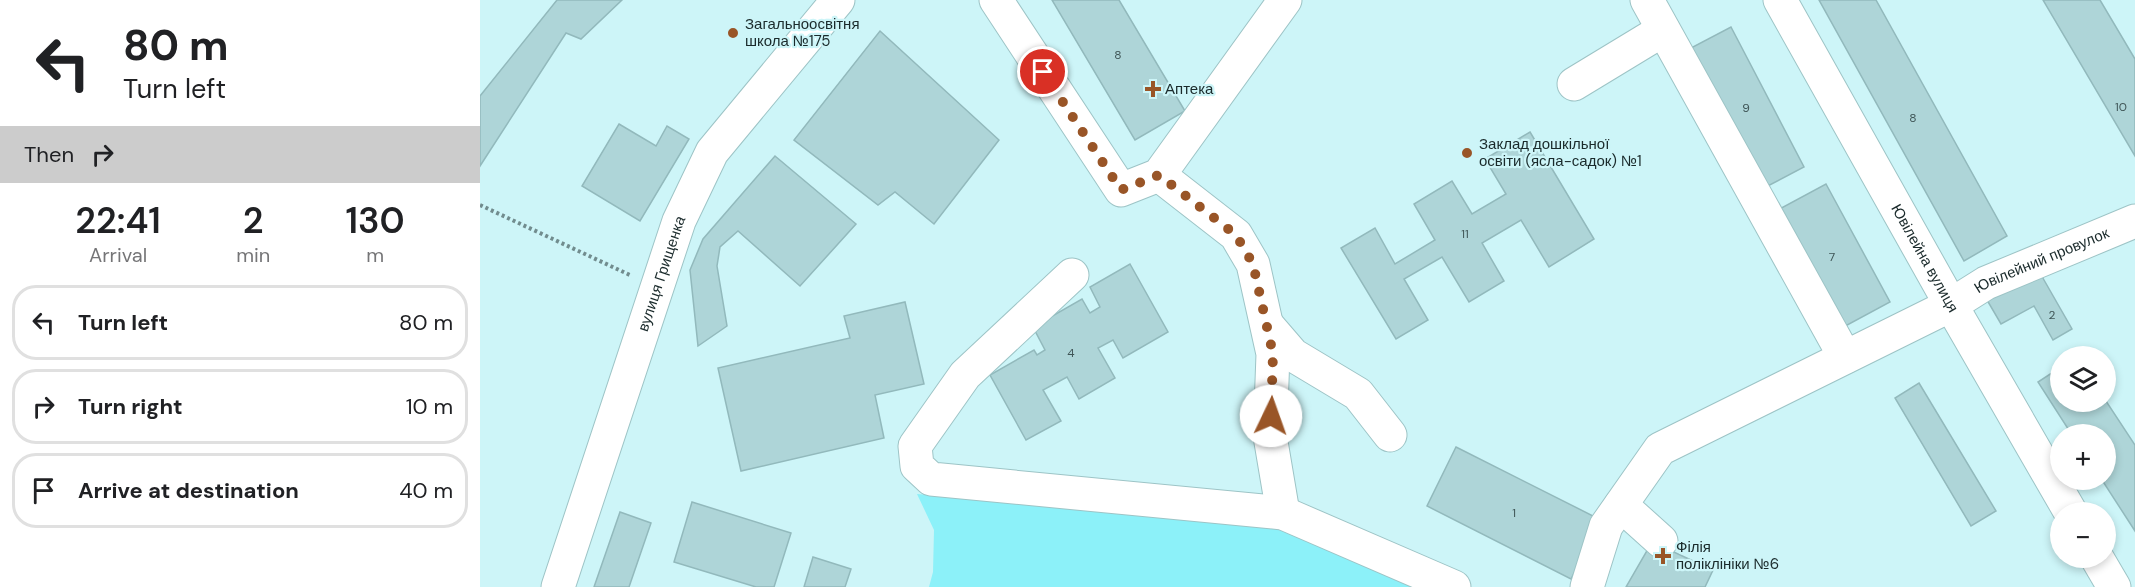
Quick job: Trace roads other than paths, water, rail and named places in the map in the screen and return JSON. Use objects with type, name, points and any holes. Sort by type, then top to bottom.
[{"type":"street","name":"вулиця Грищенка","points":[[558,587],[679,220],[712,153],[838,0]]},
{"type":"street","points":[[996,0],[1121,190],[1159,175],[1286,0]]},
{"type":"street","points":[[1647,0],[1845,357]]},
{"type":"street","name":"Ювілейна вулиця","points":[[1780,0],[2065,502]]},
{"type":"street","points":[[1574,84],[1663,30]]},
{"type":"street","points":[[1159,175],[1236,235],[1253,264],[1273,354],[1270,436],[1283,513]]},
{"type":"street","name":"Ювілейний провулок","points":[[1587,587],[1606,526],[1660,449],[1951,305],[1986,283],[2135,222]]},
{"type":"street","points":[[1071,275],[965,375],[915,446],[917,466],[931,479],[1283,513],[1454,587]]},
{"type":"street","points":[[1268,326],[1293,355],[1358,393],[1390,435]]},
{"type":"street","points":[[1621,505],[1661,541]]},
{"type":"street","points":[[2103,568],[2114,587]]},
{"type":"place","name":"Загальноосвітня школа №175","points":[[733,33]]},
{"type":"place","name":"Аптека","points":[[1153,89]]},
{"type":"place","name":"Заклад дошкільної освіти (ясла-садок) №1","points":[[1467,153]]},
{"type":"place","name":"Філія поліклініки №6","points":[[1663,556]]}]
